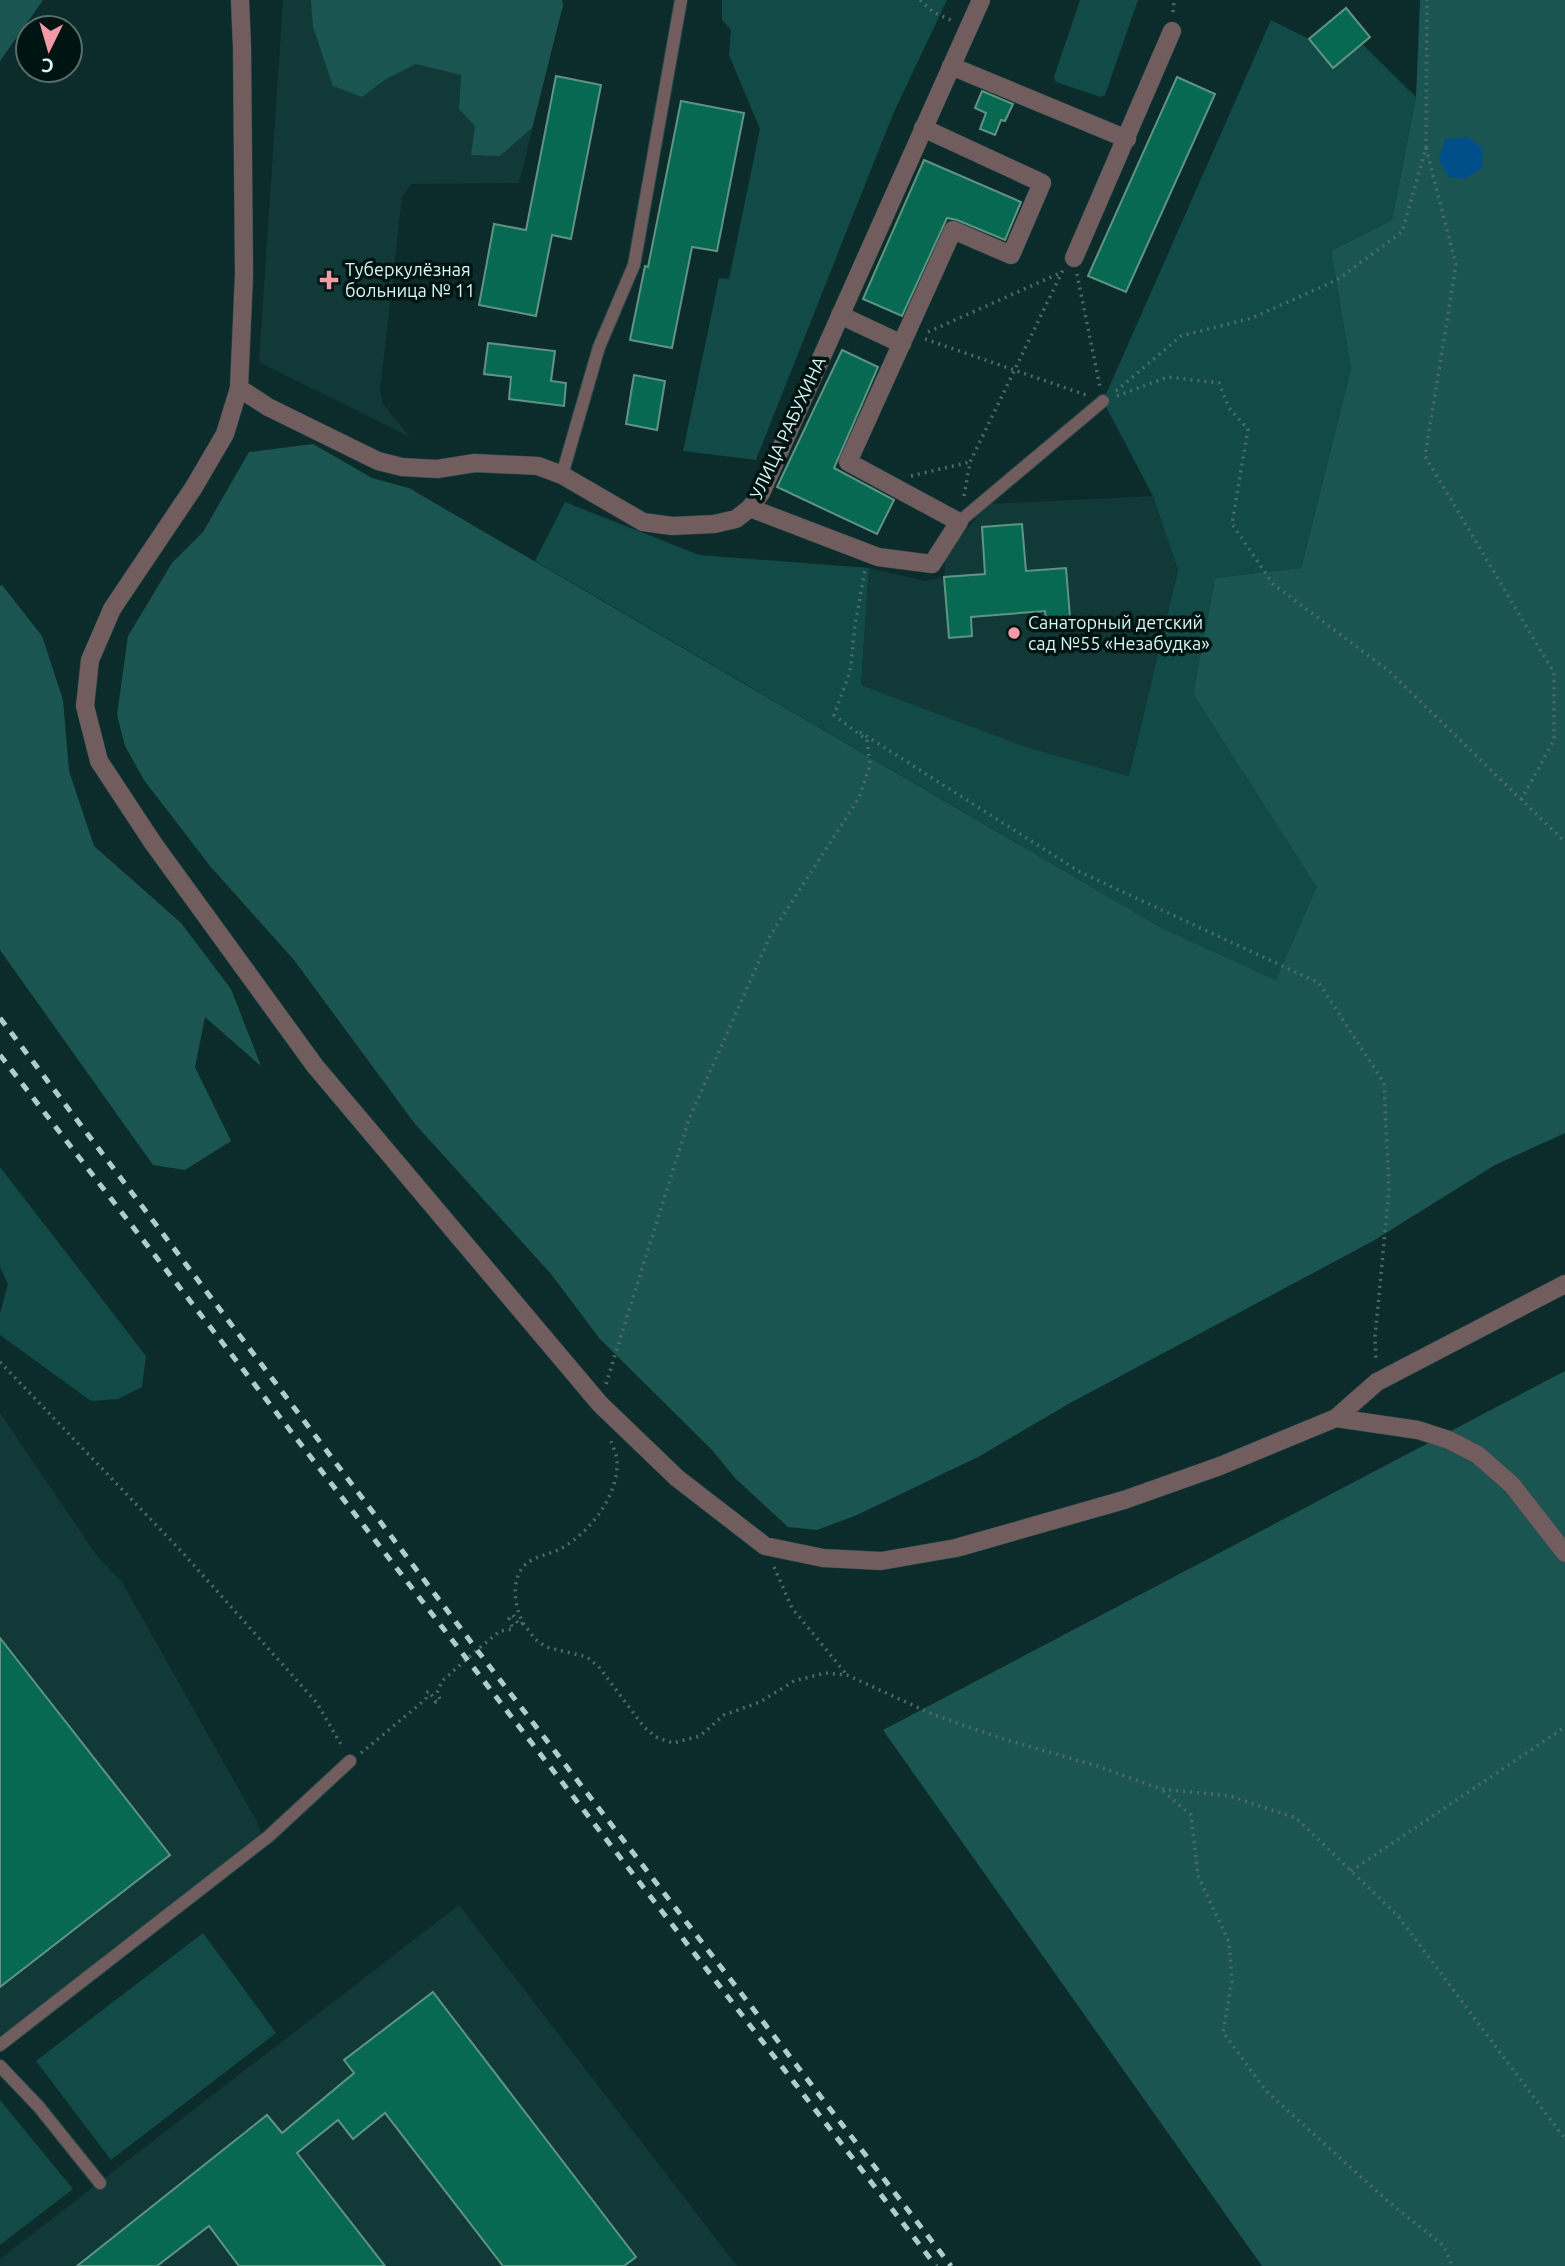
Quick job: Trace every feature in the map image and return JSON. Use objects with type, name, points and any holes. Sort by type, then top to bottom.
[{"type":"street","points":[[240,0],[243,47],[244,275],[239,388],[225,434],[194,487],[111,609],[90,660],[85,706],[99,761],[153,843],[315,1066],[600,1404],[677,1478],[765,1545],[823,1558],[881,1561],[956,1548],[1124,1500],[1220,1466],[1336,1418],[1377,1382],[1565,1284]]},
{"type":"street","name":"УЛИЦА РАБУХИНА","points":[[239,388],[268,407],[378,461],[402,467],[437,469],[475,463],[538,466],[562,475],[643,522],[672,526],[714,524],[736,519],[750,508],[761,493],[981,0]]},
{"type":"street","points":[[1074,258],[1172,31]]},
{"type":"street","points":[[951,66],[1127,139]]},
{"type":"street","points":[[750,508],[870,555],[932,564],[958,522],[848,462],[953,230],[1011,256],[1042,183],[923,128]]},
{"type":"street","points":[[840,315],[902,344]]},
{"type":"street","points":[[1336,1418],[1418,1430],[1449,1440],[1478,1455],[1512,1485],[1565,1553]]},
{"type":"lane","points":[[562,475],[599,347],[634,265],[681,0]]},
{"type":"lane","points":[[958,522],[1103,401]]},
{"type":"lane","points":[[0,2045],[269,1836],[350,1761]]},
{"type":"lane","points":[[0,2066],[39,2107],[100,2183]]},
{"type":"path","points":[[920,0],[933,12],[968,28]]},
{"type":"path","points":[[1427,0],[1426,148],[1456,265],[1425,456],[1554,673],[1554,740],[1521,800]]},
{"type":"path","points":[[1103,401],[1181,336],[1251,318],[1337,279],[1402,232],[1426,148]]},
{"type":"path","points":[[1074,258],[1103,401]]},
{"type":"path","points":[[958,522],[971,462],[1060,273],[1074,258]]},
{"type":"path","points":[[1060,273],[918,337],[1103,401],[1168,377],[1219,383],[1229,408],[1248,429],[1232,524],[1273,584],[1389,671],[1565,842]]},
{"type":"path","points":[[885,482],[971,462]]},
{"type":"path","points":[[834,715],[850,672],[855,625],[870,555]]},
{"type":"path","points":[[600,1404],[690,1119],[771,934],[859,798],[870,765],[867,740],[834,715]]},
{"type":"path","points":[[834,715],[1080,872],[1319,983],[1384,1083],[1389,1190],[1375,1337],[1377,1382]]},
{"type":"path","points":[[0,1362],[135,1502],[317,1703],[350,1761],[421,1704],[426,1693],[429,1691],[436,1702],[440,1699],[437,1690],[442,1681],[500,1631],[513,1629],[509,1618],[513,1615],[519,1625],[523,1623]]},
{"type":"path","points":[[610,1438],[617,1461],[611,1493],[600,1514],[582,1533],[562,1548],[527,1563],[517,1577],[516,1609],[535,1639],[546,1647],[587,1657],[599,1667],[644,1727],[656,1737],[673,1743],[700,1736],[724,1715],[760,1702],[794,1681],[825,1673],[847,1675],[932,1714],[1000,1738],[1097,1766],[1161,1789],[1230,1796],[1296,1818],[1398,1916],[1565,2139]]},
{"type":"path","points":[[765,1545],[792,1608],[847,1675]]},
{"type":"path","points":[[1351,1871],[1565,1727]]},
{"type":"path","points":[[1161,1789],[1191,1815],[1198,1876],[1229,1942],[1232,1981],[1223,2032],[1266,2091],[1391,2204],[1444,2246],[1452,2266]]},
{"type":"shaded area","points":[[0,0],[43,0],[33,14],[14,14],[14,41],[0,61]]},
{"type":"shaded area","name":"Туберкулёзная больница № 11","points":[[283,0],[562,0],[563,5],[519,183],[411,184],[402,197],[380,391],[383,404],[410,437],[259,362]]},
{"type":"shaded area","points":[[311,0],[562,0],[563,5],[532,128],[500,156],[471,155],[475,126],[459,109],[461,75],[416,64],[386,79],[362,97],[333,86],[313,27]]},
{"type":"shaded area","points":[[722,0],[947,0],[893,114],[756,460],[683,451],[719,278],[729,279],[760,129],[729,55],[731,30],[722,20]]},
{"type":"shaded area","points":[[1080,0],[1138,0],[1105,95],[1100,97],[1056,82],[1054,77]]},
{"type":"shaded area","points":[[1420,0],[1565,0],[1565,1133],[1495,1165],[1373,1241],[1070,1403],[980,1456],[857,1515],[817,1530],[788,1527],[736,1479],[712,1450],[600,1339],[551,1274],[415,1124],[294,960],[210,866],[144,780],[125,746],[117,715],[128,636],[172,563],[203,532],[249,452],[313,444],[372,478],[409,488],[1160,927],[1276,980],[1317,887],[1193,694],[1215,578],[1301,568],[1351,369],[1331,251],[1392,220],[1416,97]]},
{"type":"shaded area","points":[[1271,20],[1309,39],[1333,68],[1362,44],[1416,97],[1392,220],[1331,251],[1351,369],[1301,568],[1215,578],[1193,694],[1318,887],[1276,980],[1160,927],[535,561],[565,502],[699,555],[869,568],[861,685],[1026,747],[1129,776],[1178,570],[1153,496],[1103,401]]},
{"type":"shaded area","name":"Санаторный детский сад №55 «Незабудка»","points":[[1153,496],[1178,570],[1129,776],[1026,747],[861,685],[869,568],[925,581],[944,577],[946,554],[988,504]]},
{"type":"shaded area","points":[[2,585],[42,636],[63,700],[69,771],[94,846],[181,923],[231,989],[261,1066],[205,1017],[195,1067],[231,1141],[185,1170],[153,1165],[0,950]]},
{"type":"shaded area","points":[[0,1167],[146,1356],[142,1387],[118,1399],[91,1401],[0,1335],[0,1314],[8,1284],[0,1267]]},
{"type":"shaded area","points":[[1565,1371],[1565,2266],[1262,2266],[883,1730]]},
{"type":"shaded area","points":[[0,1413],[97,1556],[122,1582],[261,1833],[0,2036]]},
{"type":"shaded area","points":[[459,1905],[737,2266],[0,2266],[0,2259]]},
{"type":"shaded area","points":[[203,1933],[276,2033],[111,2160],[36,2061]]},
{"type":"shaded area","points":[[0,2100],[73,2189],[0,2245]]},
{"type":"water","points":[[1469,137],[1483,149],[1482,168],[1464,179],[1449,177],[1439,160],[1445,139]]},
{"type":"building","points":[[1346,8],[1370,37],[1333,68],[1309,39]]},
{"type":"building","points":[[556,76],[601,85],[571,239],[552,235],[536,316],[479,305],[494,224],[526,230]]},
{"type":"building","points":[[1177,77],[1215,94],[1126,292],[1088,276]]},
{"type":"building","points":[[982,91],[1013,104],[1005,121],[1001,120],[995,135],[980,129],[986,113],[975,108]]},
{"type":"building","points":[[681,101],[744,113],[717,251],[692,247],[672,348],[630,340],[645,266],[648,267]]},
{"type":"building","points":[[924,160],[1021,202],[1005,240],[947,218],[902,316],[863,299]]},
{"type":"building","points":[[488,343],[555,351],[551,381],[566,383],[564,406],[509,399],[511,377],[484,374]]},
{"type":"building","points":[[842,350],[878,367],[834,468],[894,500],[877,534],[777,487]]},
{"type":"building","points":[[634,375],[665,381],[657,430],[626,424]]},
{"type":"building","points":[[1022,524],[1026,571],[1066,568],[1071,629],[1047,630],[1045,611],[971,617],[972,636],[949,638],[944,577],[985,574],[982,527]]},
{"type":"building","points":[[0,1638],[170,1855],[0,1987]]},
{"type":"building","points":[[433,1992],[636,2257],[624,2266],[503,2266],[385,2113],[353,2139],[338,2120],[297,2153],[385,2266],[239,2266],[209,2226],[157,2266],[77,2266],[267,2115],[282,2133],[354,2073],[344,2060]]},
{"type":"railway","points":[[0,1018],[477,1650],[951,2266]]},
{"type":"railway","points":[[0,1055],[936,2266]]},
{"type":"place","name":"Туберкулёзная больница № 11","points":[[329,280]]},
{"type":"place","name":"Санаторный детский сад №55 «Незабудка»","points":[[1014,633]]}]
